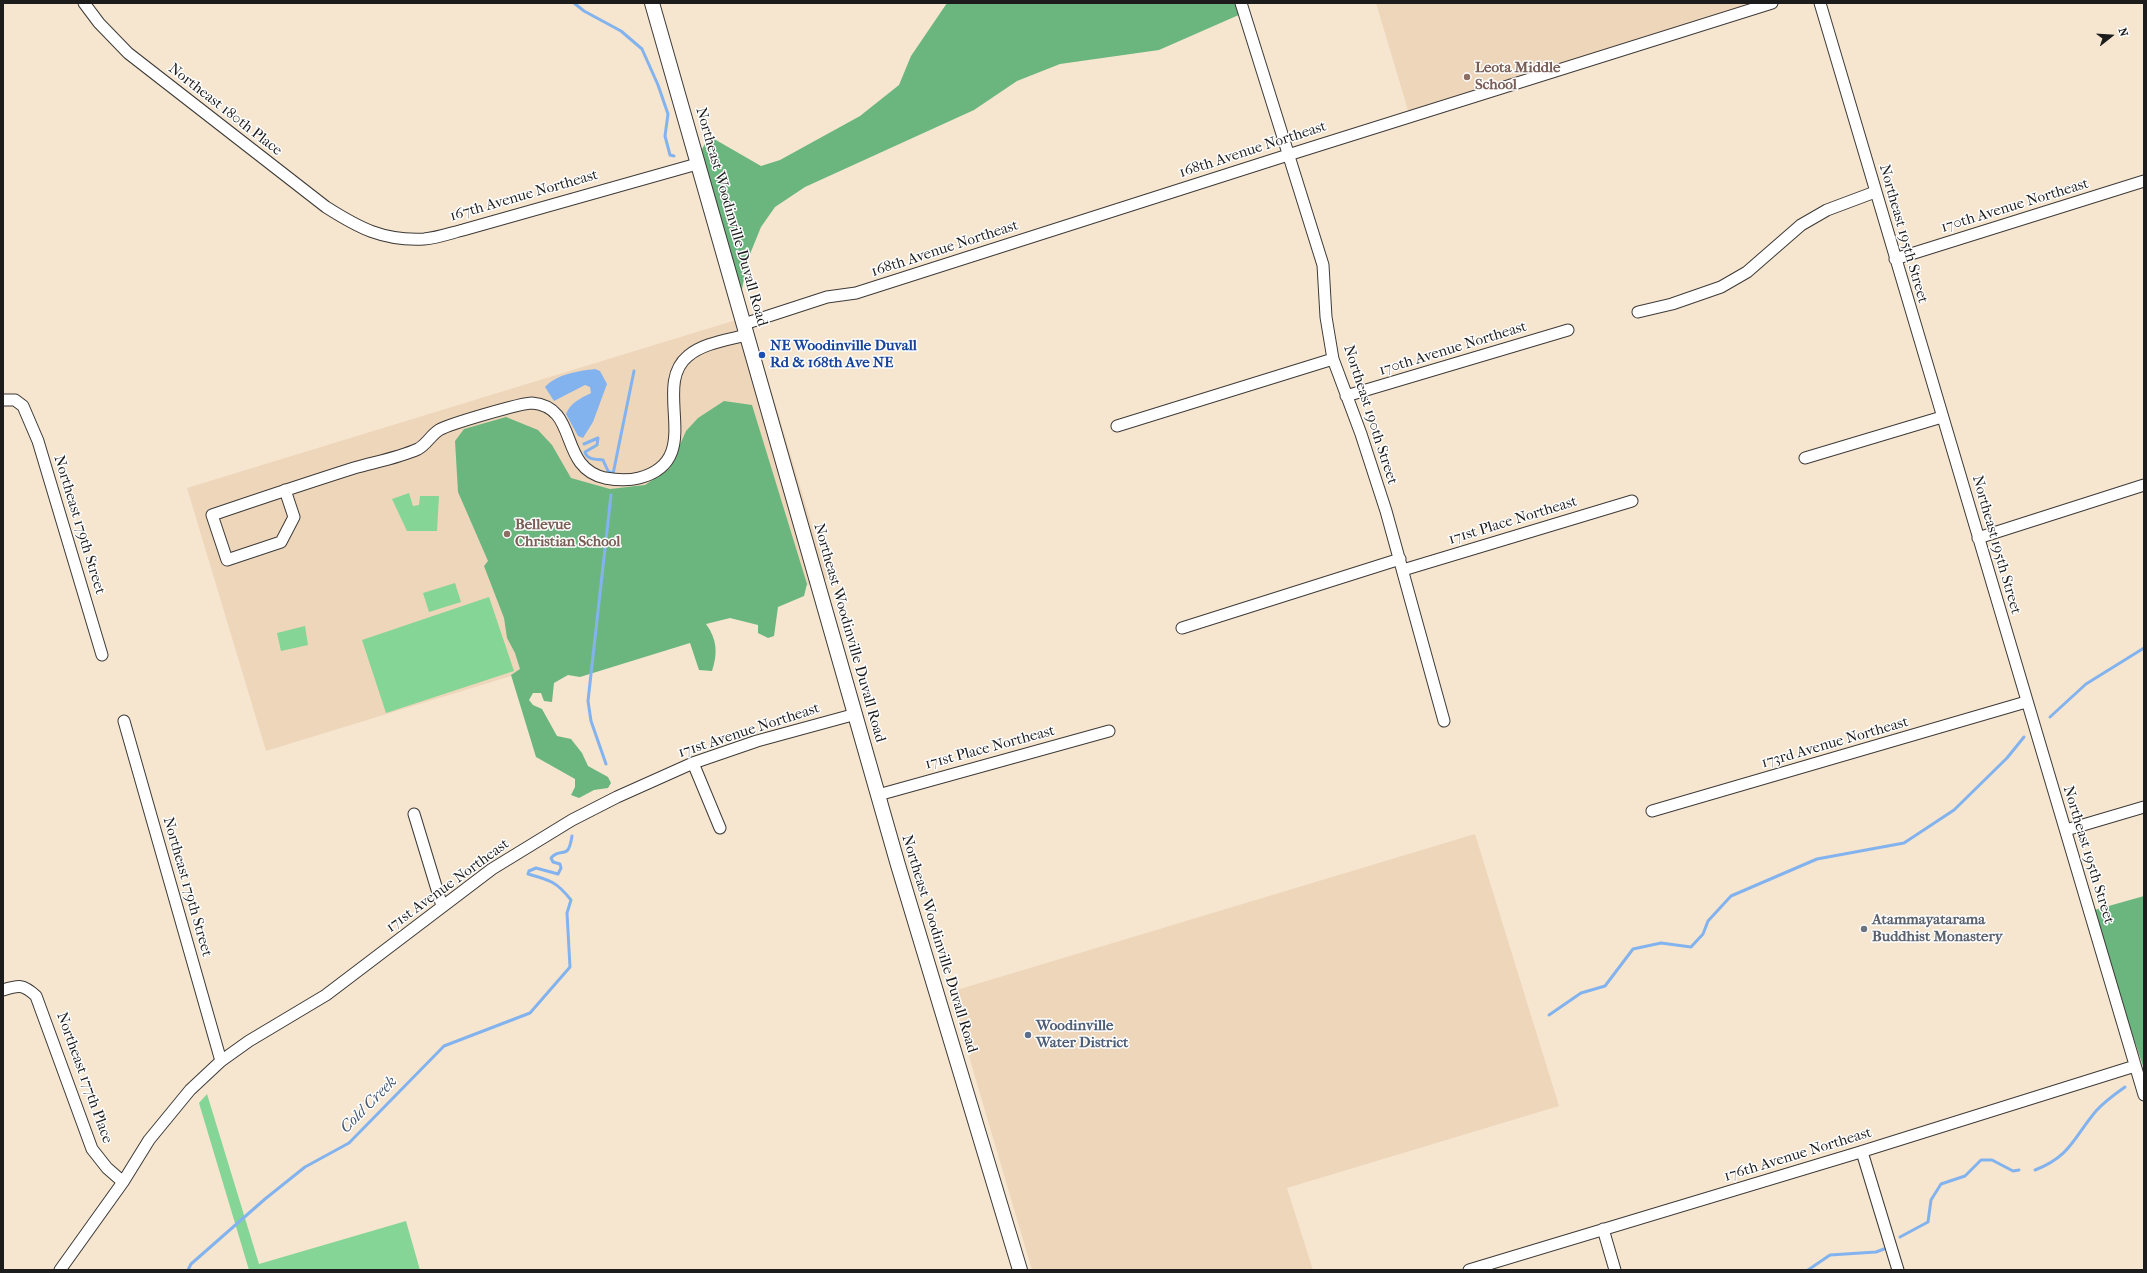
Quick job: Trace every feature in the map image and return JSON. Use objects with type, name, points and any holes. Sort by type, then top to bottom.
[{"type":"main road","name":"Northeast Woodinville Duvall Road","points":[[652,3],[878,795],[1020,1270]]},
{"type":"street","name":"Northeast 180th Place","points":[[84,3],[99,23],[128,53],[326,207],[358,228]]},
{"type":"street","name":"Northeast 190th Street","points":[[1242,3],[1323,266],[1326,317],[1333,359],[1361,434],[1400,559],[1444,721]]},
{"type":"street","name":"168th Avenue Northeast","points":[[285,490],[294,518],[281,542],[227,560],[212,515],[285,490],[419,448],[438,430],[452,425],[531,403],[544,405],[555,413],[564,425],[579,462],[586,470],[598,476],[611,479],[640,478],[650,474],[662,466],[672,452],[676,438],[673,393],[680,365],[687,356],[698,349],[745,329],[827,297],[856,293],[1288,154],[1772,3]]},
{"type":"street","name":"Northeast 195th Street","points":[[1820,3],[2026,702],[2066,830],[2144,1095]]},
{"type":"street","name":"167th Avenue Northeast","points":[[358,228],[394,237],[425,239],[463,230],[697,164]]},
{"type":"street","name":"170th Avenue Northeast","points":[[1895,260],[2144,182]]},
{"type":"street","points":[[1638,312],[1672,304],[1720,287],[1747,272],[1801,225],[1827,210],[1875,192]]},
{"type":"street","name":"170th Avenue Northeast","points":[[1346,396],[1568,330]]},
{"type":"street","points":[[1117,426],[1333,359]]},
{"type":"street","name":"Northeast 179th Street","points":[[3,400],[14,400],[23,406],[38,441],[102,655]]},
{"type":"street","points":[[1805,458],[1942,417]]},
{"type":"street","points":[[1978,538],[2144,485]]},
{"type":"street","name":"171st Place Northeast","points":[[1403,570],[1632,501]]},
{"type":"street","points":[[1182,628],[1400,559]]},
{"type":"street","name":"173rd Avenue Northeast","points":[[1652,811],[2026,702]]},
{"type":"street","name":"171st Avenue Northeast","points":[[60,1270],[123,1182],[149,1140],[190,1090],[221,1061],[249,1041],[326,995],[492,869],[572,820],[617,797],[693,763],[757,741],[856,714]]},
{"type":"street","name":"Northeast 179th Street","points":[[124,721],[221,1061]]},
{"type":"street","name":"171st Place Northeast","points":[[878,795],[1109,732]]},
{"type":"street","points":[[693,763],[720,828]]},
{"type":"street","points":[[2066,830],[2144,806]]},
{"type":"street","points":[[414,814],[442,906]]},
{"type":"street","name":"Northeast 177th Place","points":[[3,990],[19,985],[29,989],[36,996],[41,1005],[92,1150],[107,1168],[123,1182]]},
{"type":"street","name":"176th Avenue Northeast","points":[[1469,1270],[1862,1152],[2135,1066]]},
{"type":"street","points":[[1862,1152],[1898,1270]]},
{"type":"street","points":[[1603,1229],[1615,1270]]},
{"type":"shaded area","name":"Leota Middle School","points":[[1376,3],[1772,3],[1410,117]]},
{"type":"shaded area","name":"Bellevue Christian School","points":[[749,316],[828,579],[266,751],[187,488]]},
{"type":"shaded area","points":[[1475,834],[1559,1106],[1287,1188],[1313,1270],[1032,1270],[950,992]]},
{"type":"green space","points":[[947,3],[1238,3],[1241,14],[1159,50],[1060,64],[1017,81],[974,110],[805,187],[775,207],[761,227],[748,259],[741,294],[700,153],[709,136],[761,166],[780,160],[860,116],[899,85],[911,56]]},
{"type":"green space","points":[[724,401],[752,405],[807,584],[804,596],[778,607],[774,636],[768,638],[758,633],[758,625],[730,618],[706,624],[712,635],[716,652],[712,671],[699,670],[690,643],[580,677],[568,675],[554,683],[552,702],[544,701],[541,693],[533,693],[529,700],[533,705],[542,709],[557,736],[571,739],[582,753],[588,766],[608,777],[611,783],[608,788],[594,790],[579,798],[571,795],[575,787],[575,779],[536,757],[511,675],[520,669],[515,653],[507,638],[504,618],[484,566],[488,561],[458,492],[455,441],[464,429],[506,417],[538,430],[552,445],[571,478],[610,489],[645,485],[669,469],[686,431],[698,418]]},
{"type":"green space","points":[[409,493],[413,506],[419,505],[420,496],[439,496],[437,531],[407,531],[392,499]]},
{"type":"green space","points":[[455,583],[461,602],[429,612],[423,593]]},
{"type":"green space","points":[[489,597],[514,671],[386,713],[362,640]]},
{"type":"green space","points":[[305,626],[308,645],[281,651],[277,633]]},
{"type":"green space","points":[[2144,896],[2144,1069],[2091,911]]},
{"type":"green space","points":[[207,1094],[259,1264],[406,1221],[420,1270],[249,1270],[199,1103]]},
{"type":"water","points":[[595,369],[600,371],[607,384],[593,422],[583,438],[578,436],[566,414],[573,404],[591,393],[590,387],[585,385],[554,401],[545,387],[555,379],[562,376],[575,372]]},
{"type":"waterway","points":[[574,3],[584,11],[621,31],[642,49],[658,85],[668,114],[665,136],[670,155],[674,156]]},
{"type":"waterway","points":[[584,444],[598,438],[597,445],[585,452],[586,455],[592,459],[603,460],[608,471],[613,474],[634,371]]},
{"type":"waterway","points":[[606,764],[591,721],[588,701],[611,495]]},
{"type":"waterway","points":[[2050,717],[2086,684],[2144,648]]},
{"type":"waterway","points":[[1549,1015],[1581,993],[1605,986],[1633,949],[1661,943],[1691,947],[1703,934],[1708,921],[1731,896],[1817,859],[1904,843],[1954,810],[2007,758],[2024,737]]},
{"type":"waterway","name":"Cold Creek","points":[[188,1270],[191,1264],[265,1199],[305,1167],[349,1143],[444,1046],[530,1013],[570,967],[567,913],[571,900],[557,885],[542,878],[528,874],[529,871],[536,868],[558,874],[561,868],[560,864],[553,862],[551,858],[558,853],[569,849],[572,836]]},
{"type":"waterway","points":[[2035,1170],[2057,1159],[2071,1145],[2096,1111],[2106,1101],[2125,1087]]},
{"type":"waterway","points":[[1900,1237],[1928,1222],[1931,1200],[1941,1184],[1965,1176],[1981,1160],[1992,1160],[2013,1171],[2019,1170]]},
{"type":"waterway","points":[[1808,1270],[1830,1255],[1876,1252],[1884,1249]]},
{"type":"place","name":"Leota Middle School","points":[[1467,77]]},
{"type":"place","name":"NE Woodinville Duvall Rd & 168th Ave NE","points":[[762,355]]},
{"type":"place","name":"Bellevue Christian School","points":[[507,534]]},
{"type":"place","name":"Atammayatarama Buddhist Monastery","points":[[1864,929]]},
{"type":"place","name":"Woodinville Water District","points":[[1028,1035]]}]
